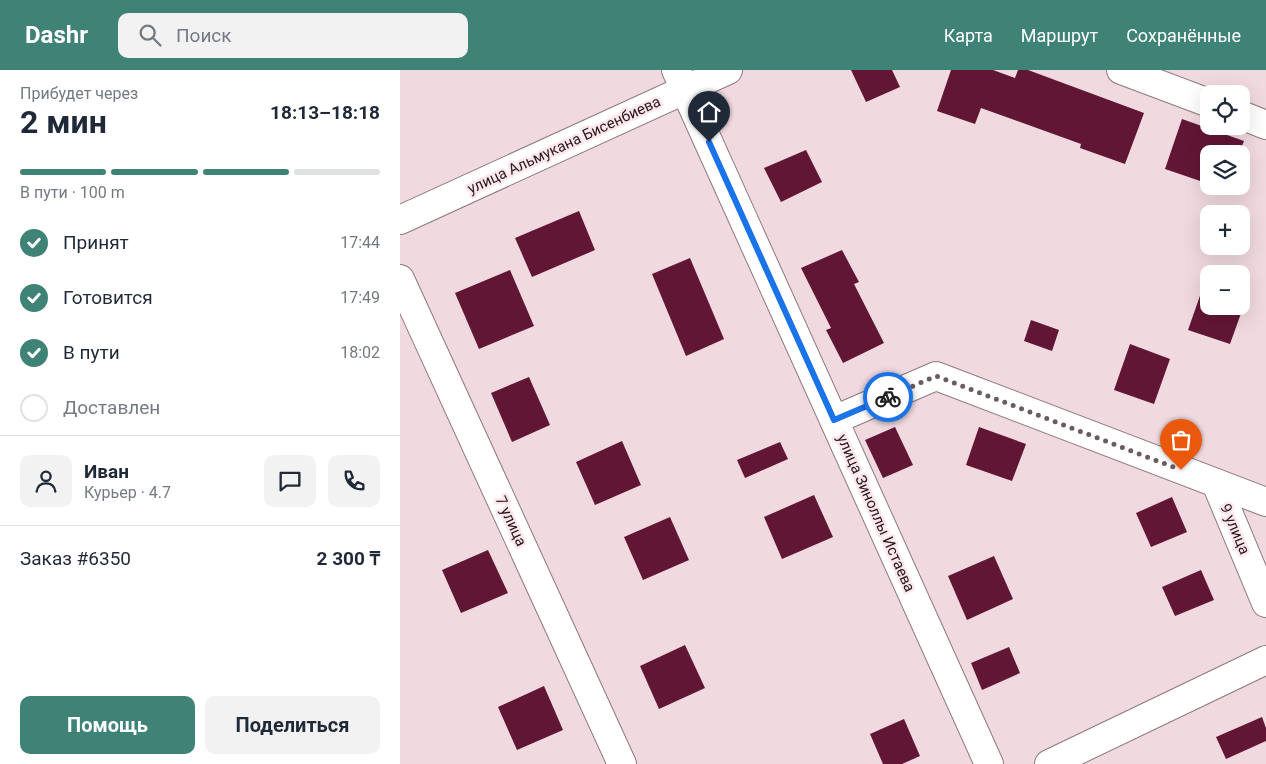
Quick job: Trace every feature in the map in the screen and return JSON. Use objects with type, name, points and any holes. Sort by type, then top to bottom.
[{"type":"street","name":"улица Альмукана Бисенбиева","points":[[400,220],[681,80],[728,70]]},
{"type":"street","points":[[1122,70],[1200,100]]},
{"type":"street","name":"улица Зиноллы Истаева","points":[[681,80],[988,764]]},
{"type":"street","points":[[1250,118],[1266,124]]},
{"type":"street","name":"7 улица","points":[[400,279],[622,764]]},
{"type":"street","points":[[834,420],[936,376],[1266,502]]},
{"type":"street","name":"9 улица","points":[[1216,483],[1266,603]]},
{"type":"street","points":[[1049,764],[1266,660]]},
{"type":"building","points":[[851,70],[892,70],[900,87],[866,102]]},
{"type":"building","points":[[951,70],[993,70],[1015,78],[1018,70],[1028,70],[1144,113],[1125,164],[1080,148],[1081,144],[981,108],[975,124],[937,111]]},
{"type":"building","points":[[1182,119],[1200,125],[1200,135],[1227,135],[1244,141],[1242,145],[1200,145],[1200,181],[1165,169]]},
{"type":"building","points":[[806,150],[822,182],[781,202],[764,168]]},
{"type":"building","points":[[579,211],[595,250],[532,277],[515,238]]},
{"type":"building","points":[[842,250],[859,282],[854,284],[884,343],[843,363],[826,330],[831,328],[801,268]]},
{"type":"building","points":[[690,258],[724,339],[686,356],[652,274]]},
{"type":"building","points":[[510,270],[534,326],[479,349],[455,293]]},
{"type":"building","points":[[1200,296],[1200,315],[1240,315],[1230,344],[1188,330]]},
{"type":"building","points":[[1031,320],[1059,330],[1052,351],[1024,341]]},
{"type":"building","points":[[1130,344],[1170,359],[1154,404],[1114,390]]},
{"type":"building","points":[[529,377],[550,425],[512,442],[491,393]]},
{"type":"building","points":[[895,427],[913,465],[883,478],[865,440]]},
{"type":"building","points":[[979,427],[1026,444],[1012,481],[966,465]]},
{"type":"building","points":[[622,441],[641,485],[595,505],[576,462]]},
{"type":"building","points":[[780,442],[788,459],[745,478],[737,460]]},
{"type":"building","points":[[814,495],[833,537],[782,559],[764,517]]},
{"type":"building","points":[[1172,497],[1187,532],[1151,547],[1136,513]]},
{"type":"building","points":[[670,517],[689,560],[643,580],[624,537]]},
{"type":"building","points":[[488,550],[508,593],[461,613],[442,570]]},
{"type":"building","points":[[994,556],[1013,599],[967,620],[948,576]]},
{"type":"building","points":[[1201,570],[1214,600],[1175,616],[1162,587]]},
{"type":"building","points":[[685,645],[705,688],[659,709],[640,666]]},
{"type":"building","points":[[1009,647],[1020,673],[982,690],[971,663]]},
{"type":"building","points":[[544,686],[563,730],[517,750],[498,707]]},
{"type":"building","points":[[1262,717],[1266,728],[1266,741],[1226,759],[1216,737]]},
{"type":"building","points":[[904,719],[920,756],[902,764],[883,764],[870,734]]},
{"type":"way so far","points":[[888,397],[936,376],[1181,470]]},
{"type":"route","points":[[709,142],[834,420],[888,397]]}]
